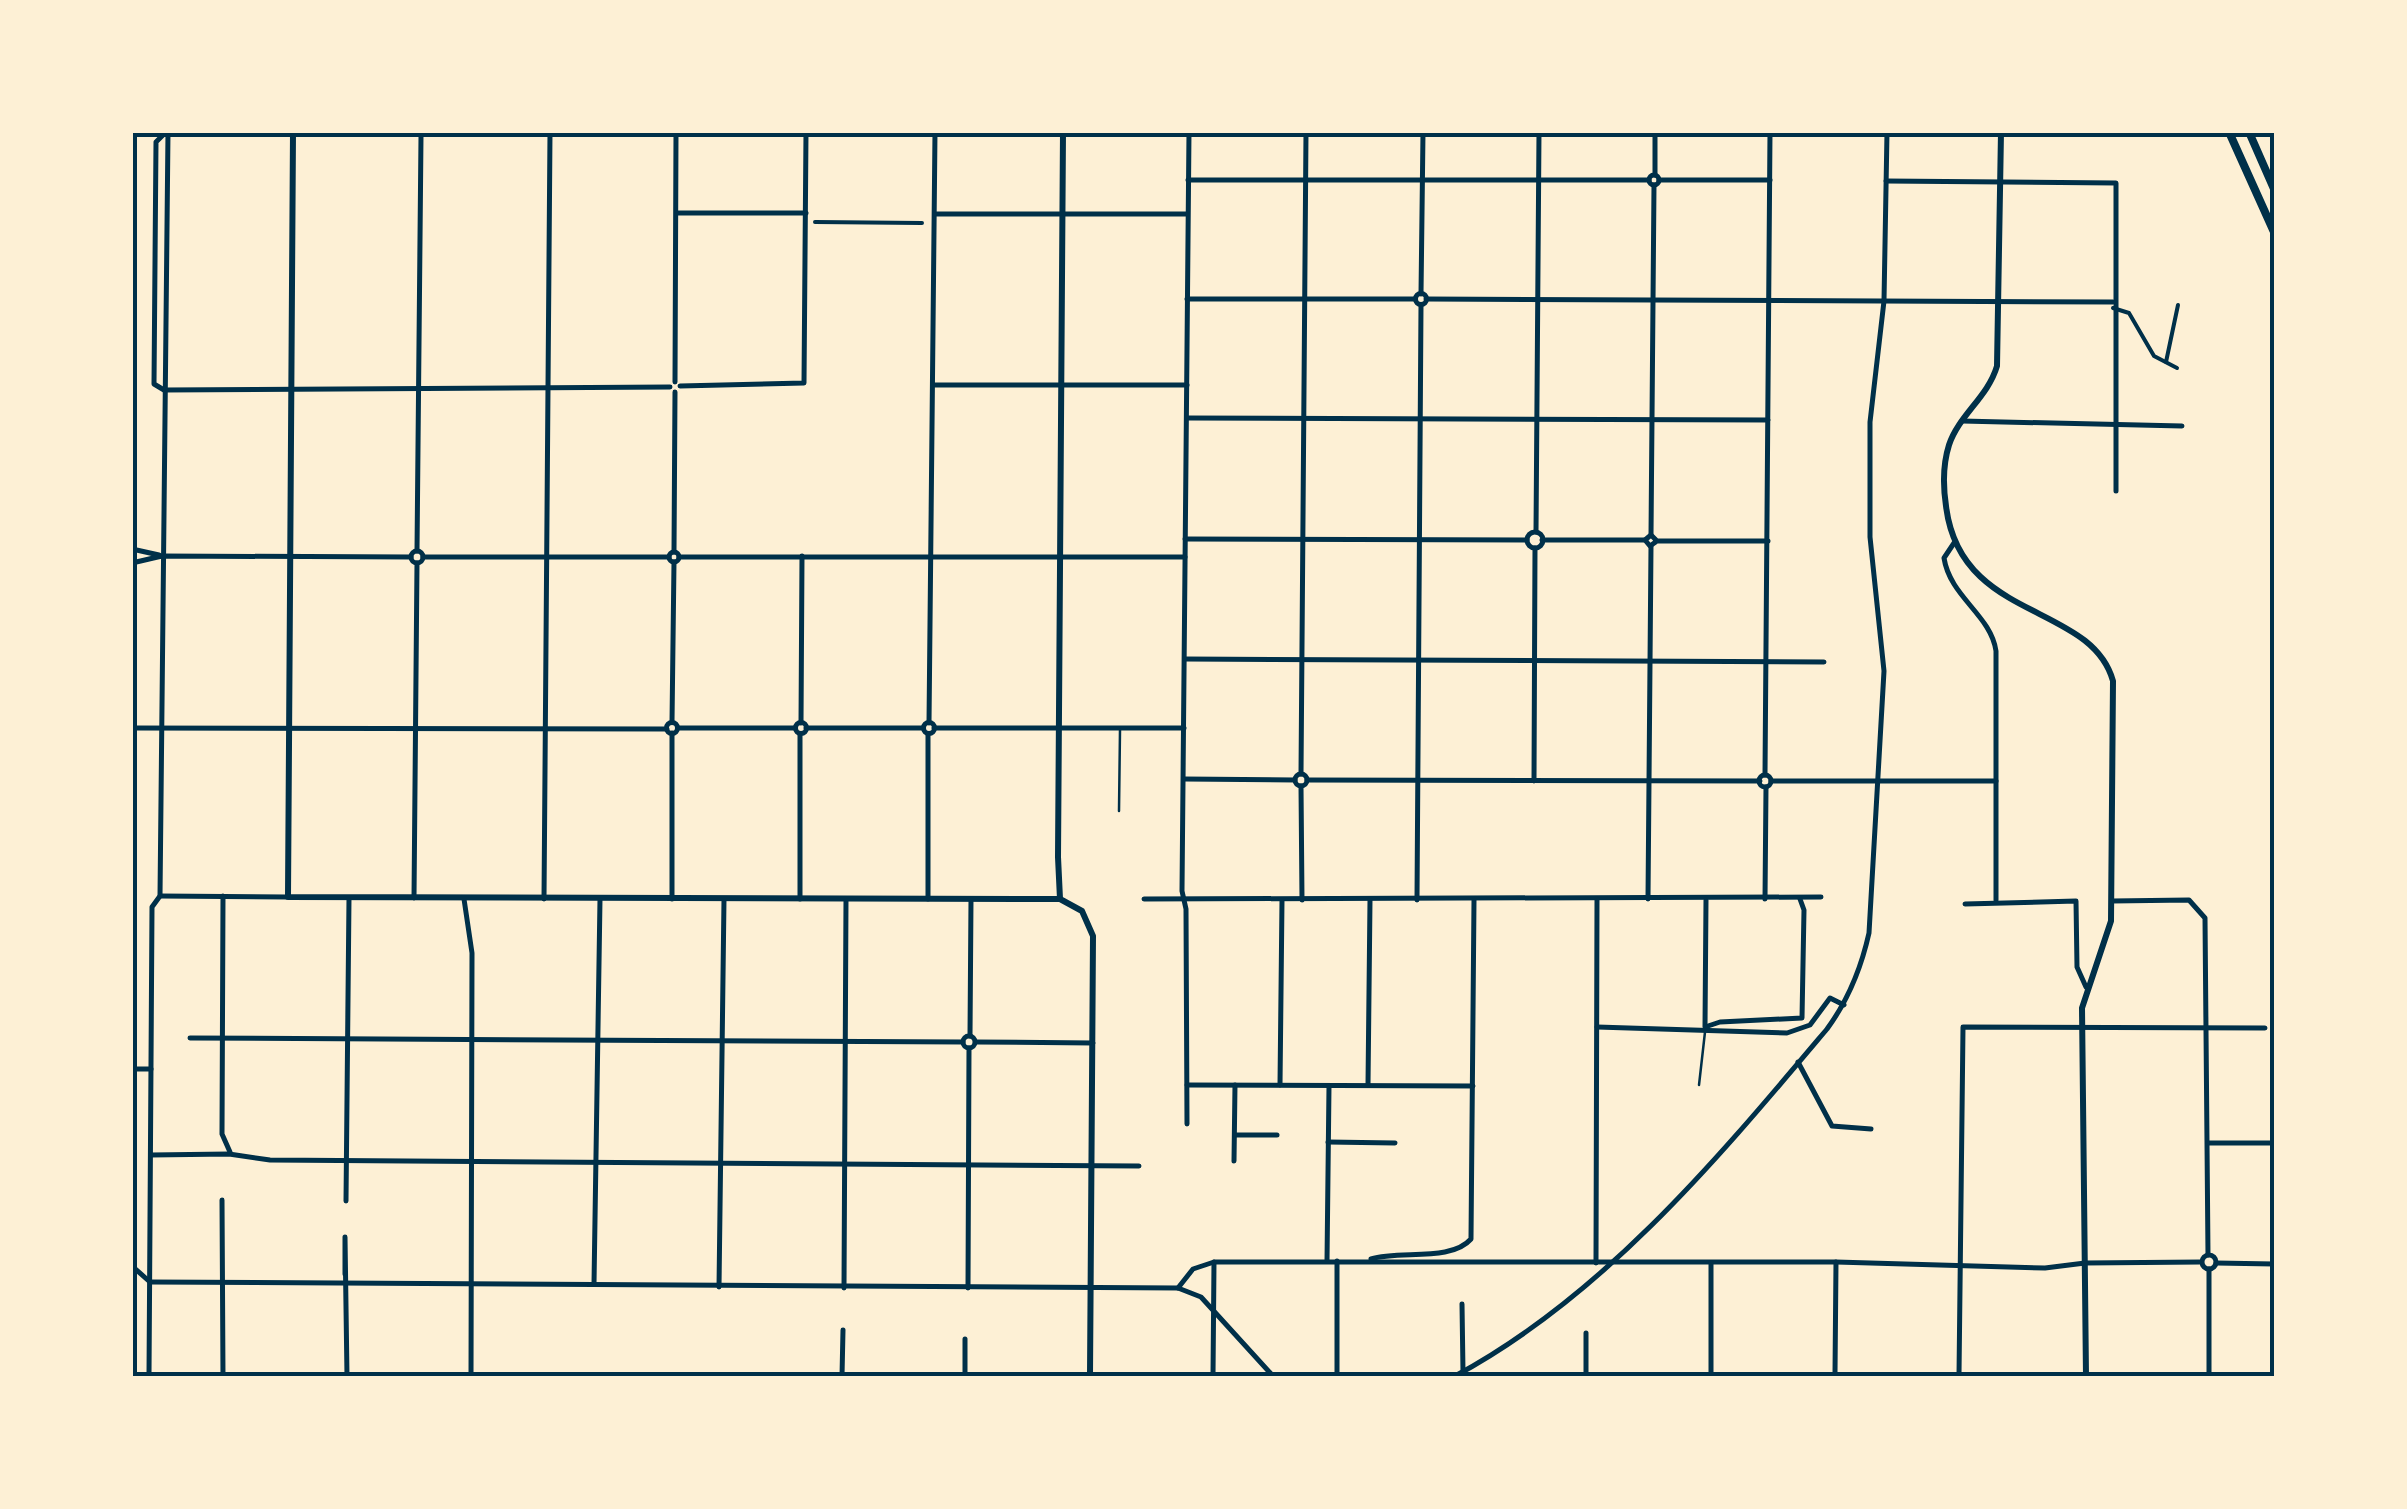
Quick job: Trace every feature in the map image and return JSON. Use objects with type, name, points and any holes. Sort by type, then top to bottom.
[{"type":"highway","points":[[2229,132],[2274,232]]},
{"type":"highway","points":[[2249,132],[2274,188]]},
{"type":"street","points":[[167,132],[156,142],[154,384],[164,390],[803,385],[806,132]]},
{"type":"street","points":[[149,1376],[152,907],[160,896],[167,132]]},
{"type":"street","points":[[288,897],[294,132]]},
{"type":"street","points":[[544,899],[550,132]]},
{"type":"street","points":[[672,899],[676,132]]},
{"type":"street","points":[[928,899],[935,132]]},
{"type":"street","points":[[1060,899],[1058,557],[1064,132]]},
{"type":"street","points":[[1187,1124],[1184,728],[1189,132]]},
{"type":"street","points":[[1302,900],[1306,132]]},
{"type":"street","points":[[1417,900],[1423,132]]},
{"type":"street","points":[[1539,132],[1536,532],[1542,540]]},
{"type":"street","points":[[1648,899],[1655,132]]},
{"type":"street","points":[[1766,899],[1770,132]]},
{"type":"street","points":[[1455,1376],[1522,1336],[1610,1263],[1798,1062],[1844,1005],[1869,933],[1884,671],[1870,538],[1870,460],[1884,301],[1886,132]]},
{"type":"street","points":[[2001,132],[2000,347],[1993,380],[1950,442],[1944,478],[1954,542],[1961,559],[1986,584],[2086,644],[2109,670],[2113,691],[2112,900],[2108,935],[2086,987],[2082,1027],[2086,1376]]},
{"type":"street","points":[[414,898],[421,134]]},
{"type":"street","points":[[1188,180],[1770,180]]},
{"type":"street","points":[[1886,181],[2116,183],[2116,491]]},
{"type":"street","points":[[677,213],[806,213]]},
{"type":"street","points":[[935,214],[1188,214]]},
{"type":"street","points":[[815,222],[922,223]]},
{"type":"street","points":[[1187,299],[2000,301],[2113,305],[2129,313],[2143,342],[2177,368]]},
{"type":"street","points":[[2166,362],[2178,305]]},
{"type":"street","points":[[934,385],[1188,385]]},
{"type":"street","points":[[1187,418],[1768,420]]},
{"type":"street","points":[[1962,420],[2114,421],[2182,426]]},
{"type":"street","points":[[1185,539],[1527,540],[1536,532]]},
{"type":"street","points":[[1527,540],[1535,548]]},
{"type":"street","points":[[1534,781],[1535,548],[1542,540],[1769,540]]},
{"type":"street","points":[[1954,542],[1944,558],[1951,583],[1995,640],[1996,900]]},
{"type":"street","points":[[132,549],[162,556],[290,557],[1185,557]]},
{"type":"street","points":[[132,563],[162,556]]},
{"type":"street","points":[[800,899],[802,556]]},
{"type":"street","points":[[411,557],[417,563]]},
{"type":"street","points":[[1185,658],[1824,662]]},
{"type":"street","points":[[132,728],[1184,728]]},
{"type":"street","points":[[1184,779],[1996,781]]},
{"type":"street","points":[[1295,780],[1301,786]]},
{"type":"street","points":[[160,896],[1060,899],[1082,911],[1092,926],[1090,1376]]},
{"type":"street","points":[[223,896],[222,1134],[232,1154]]},
{"type":"street","points":[[346,1201],[349,898]]},
{"type":"street","points":[[1144,899],[1821,898]]},
{"type":"street","points":[[464,899],[472,935],[471,1376]]},
{"type":"street","points":[[594,1284],[600,899]]},
{"type":"street","points":[[719,1286],[724,899]]},
{"type":"street","points":[[844,1288],[846,899]]},
{"type":"street","points":[[968,1288],[973,1039],[971,899]]},
{"type":"street","points":[[1368,1260],[1450,1250],[1464,1247],[1471,1239],[1474,899]]},
{"type":"street","points":[[1596,1263],[1597,899]]},
{"type":"street","points":[[1705,1028],[1720,1022],[1800,1020],[1804,910],[1800,899]]},
{"type":"street","points":[[1280,1085],[1282,900]]},
{"type":"street","points":[[1368,1085],[1370,900]]},
{"type":"street","points":[[1705,1028],[1706,900]]},
{"type":"street","points":[[1965,904],[1996,900],[2076,901],[2076,967],[2086,987]]},
{"type":"street","points":[[2112,900],[2189,900],[2202,912],[2208,1255],[2201,1262]]},
{"type":"street","points":[[1597,1027],[1788,1034],[1810,1026],[1830,998],[1844,1005]]},
{"type":"street","points":[[1960,1376],[1962,1026],[2265,1028]]},
{"type":"street","points":[[190,1038],[964,1042],[973,1039],[1093,1044]]},
{"type":"street","points":[[964,1042],[970,1048]]},
{"type":"street","points":[[1798,1062],[1832,1126],[1871,1128]]},
{"type":"street","points":[[132,1069],[151,1070]]},
{"type":"street","points":[[1187,1085],[1473,1086]]},
{"type":"street","points":[[1234,1161],[1235,1086]]},
{"type":"street","points":[[1327,1261],[1329,1086]]},
{"type":"street","points":[[1235,1135],[1277,1135]]},
{"type":"street","points":[[1328,1142],[1396,1143]]},
{"type":"street","points":[[2208,1143],[2274,1143]]},
{"type":"street","points":[[151,1155],[232,1154],[254,1160],[1139,1166]]},
{"type":"street","points":[[222,1200],[222,1376]]},
{"type":"street","points":[[345,1274],[345,1236],[342,1241],[347,1376]]},
{"type":"street","points":[[2208,1255],[2216,1263]]},
{"type":"street","points":[[1337,1261],[1337,1376]]},
{"type":"street","points":[[1213,1376],[1214,1262]]},
{"type":"street","points":[[1178,1288],[1193,1268],[1214,1262],[1836,1262],[2045,1268],[2085,1263],[2201,1262],[2209,1269],[2209,1376]]},
{"type":"street","points":[[1835,1375],[1836,1262]]},
{"type":"street","points":[[1711,1263],[1711,1376]]},
{"type":"street","points":[[2209,1269],[2216,1263],[2274,1264]]},
{"type":"street","points":[[132,1266],[150,1282],[1178,1288],[1201,1297],[1273,1376]]},
{"type":"street","points":[[1462,1304],[1462,1372]]},
{"type":"street","points":[[842,1330],[842,1376]]},
{"type":"street","points":[[1586,1333],[1586,1376]]},
{"type":"street","points":[[965,1339],[965,1376]]},
{"type":"street","points":[[1240,1376],[1322,1376]]},
{"type":"lane","points":[[1119,811],[1120,729]]},
{"type":"lane","points":[[1700,1085],[1705,1028]]}]
